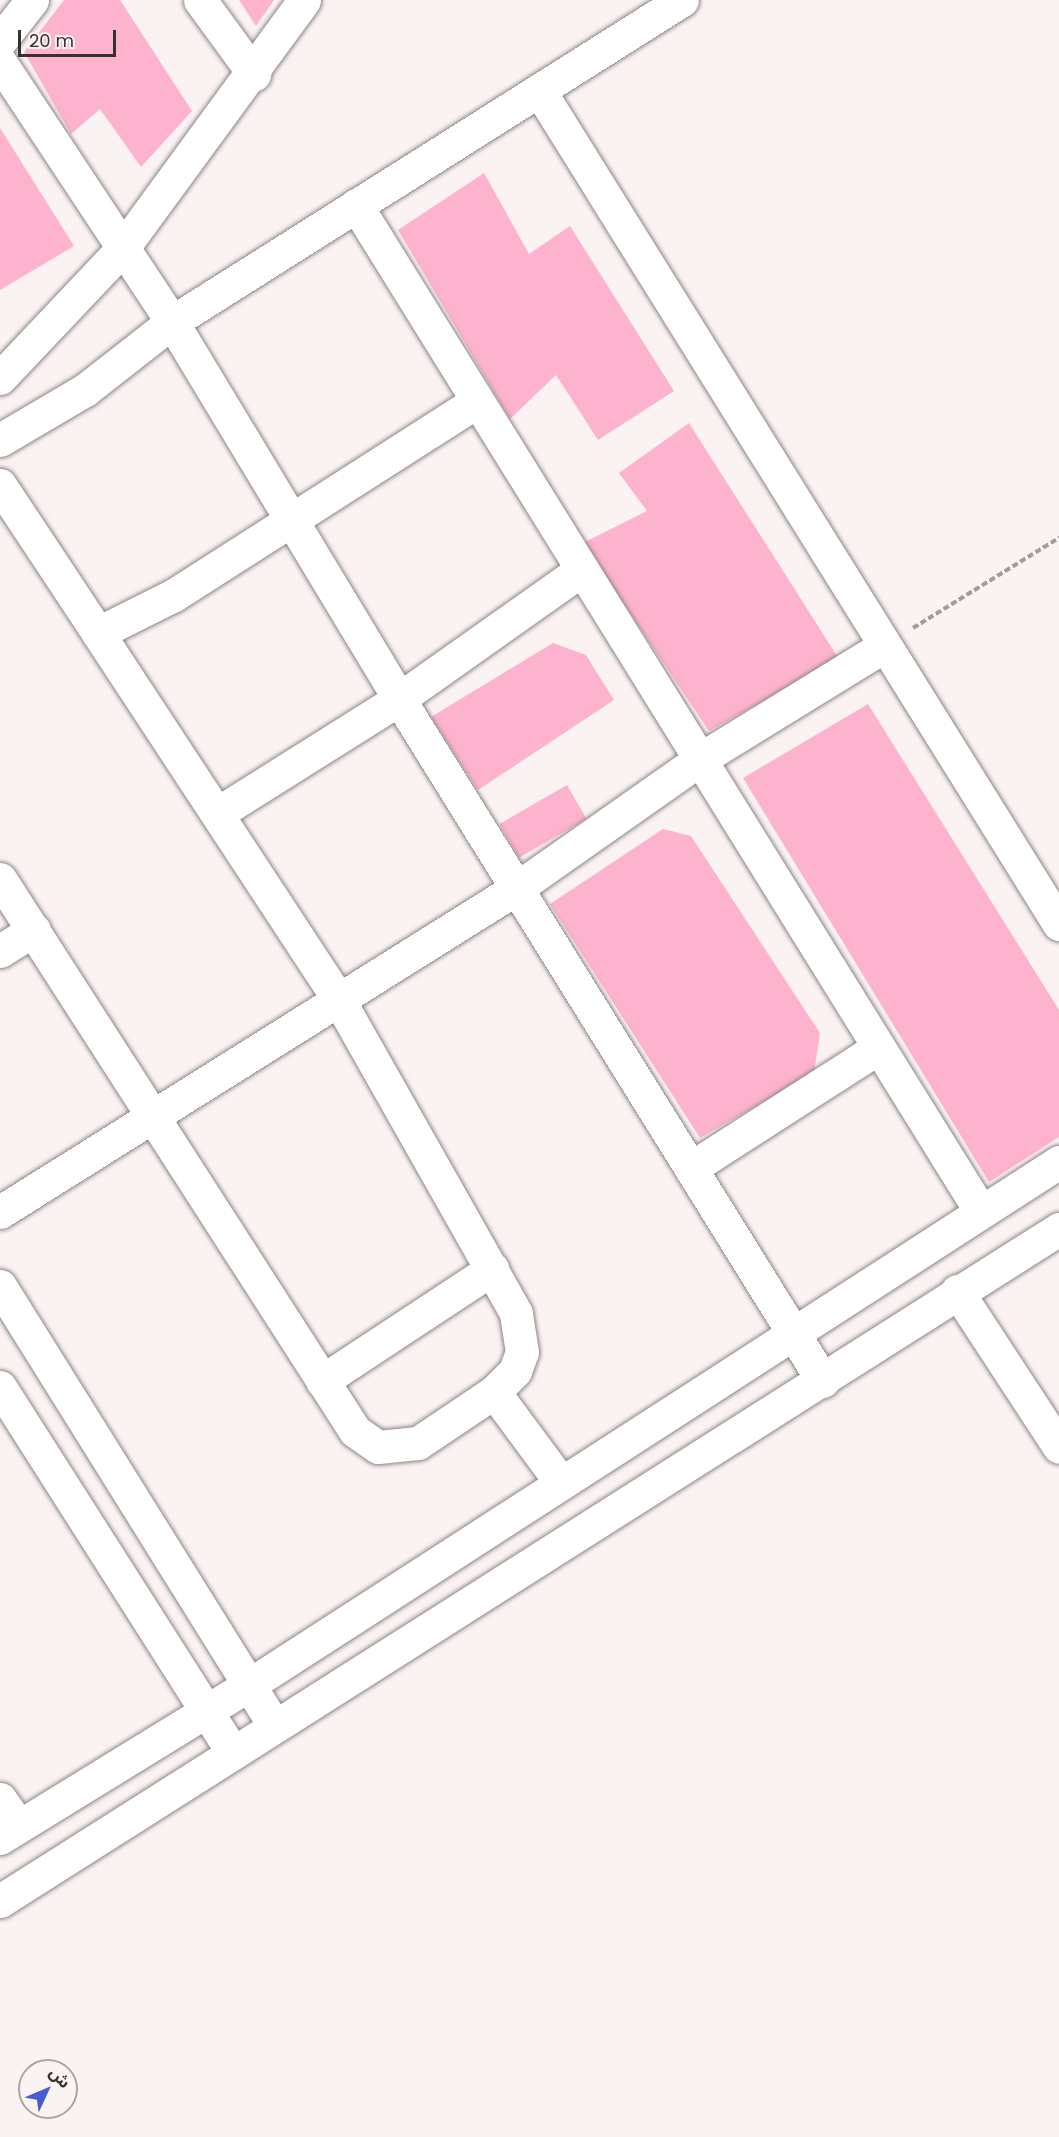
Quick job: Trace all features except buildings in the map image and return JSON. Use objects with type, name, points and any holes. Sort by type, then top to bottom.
[{"type":"street","points":[[0,41],[32,0]]},
{"type":"street","points":[[200,0],[254,74]]},
{"type":"street","points":[[0,378],[122,249],[254,74],[304,0]]},
{"type":"street","points":[[0,440],[85,390],[172,322],[682,0]]},
{"type":"street","points":[[0,62],[172,322],[399,699],[691,1168],[790,1334],[823,1381]]},
{"type":"street","points":[[539,90],[1059,924]]},
{"type":"street","points":[[356,206],[580,571],[702,758],[875,1050],[981,1212]]},
{"type":"street","points":[[98,633],[174,595],[476,402]]},
{"type":"street","points":[[0,485],[337,997],[516,1313],[522,1352],[514,1371],[494,1392],[417,1443],[378,1447],[354,1431],[154,1115],[0,879]]},
{"type":"street","points":[[218,813],[399,699],[580,571]]},
{"type":"street","points":[[0,1212],[337,997],[518,888],[702,758],[884,646]]},
{"type":"street","points":[[0,951],[34,930]]},
{"type":"street","points":[[691,1168],[875,1050]]},
{"type":"street","points":[[0,1798],[9,1832],[249,1684],[559,1480],[1059,1162]]},
{"type":"street","points":[[0,1901],[274,1725],[823,1381],[957,1292],[1059,1229]]},
{"type":"street","points":[[322,1381],[492,1269]]},
{"type":"street","points":[[0,1286],[274,1725]]},
{"type":"street","points":[[957,1292],[1059,1447]]},
{"type":"street","points":[[0,1387],[233,1753]]},
{"type":"street","points":[[494,1392],[559,1480]]},
{"type":"path","points":[[884,646],[1059,538]]}]
